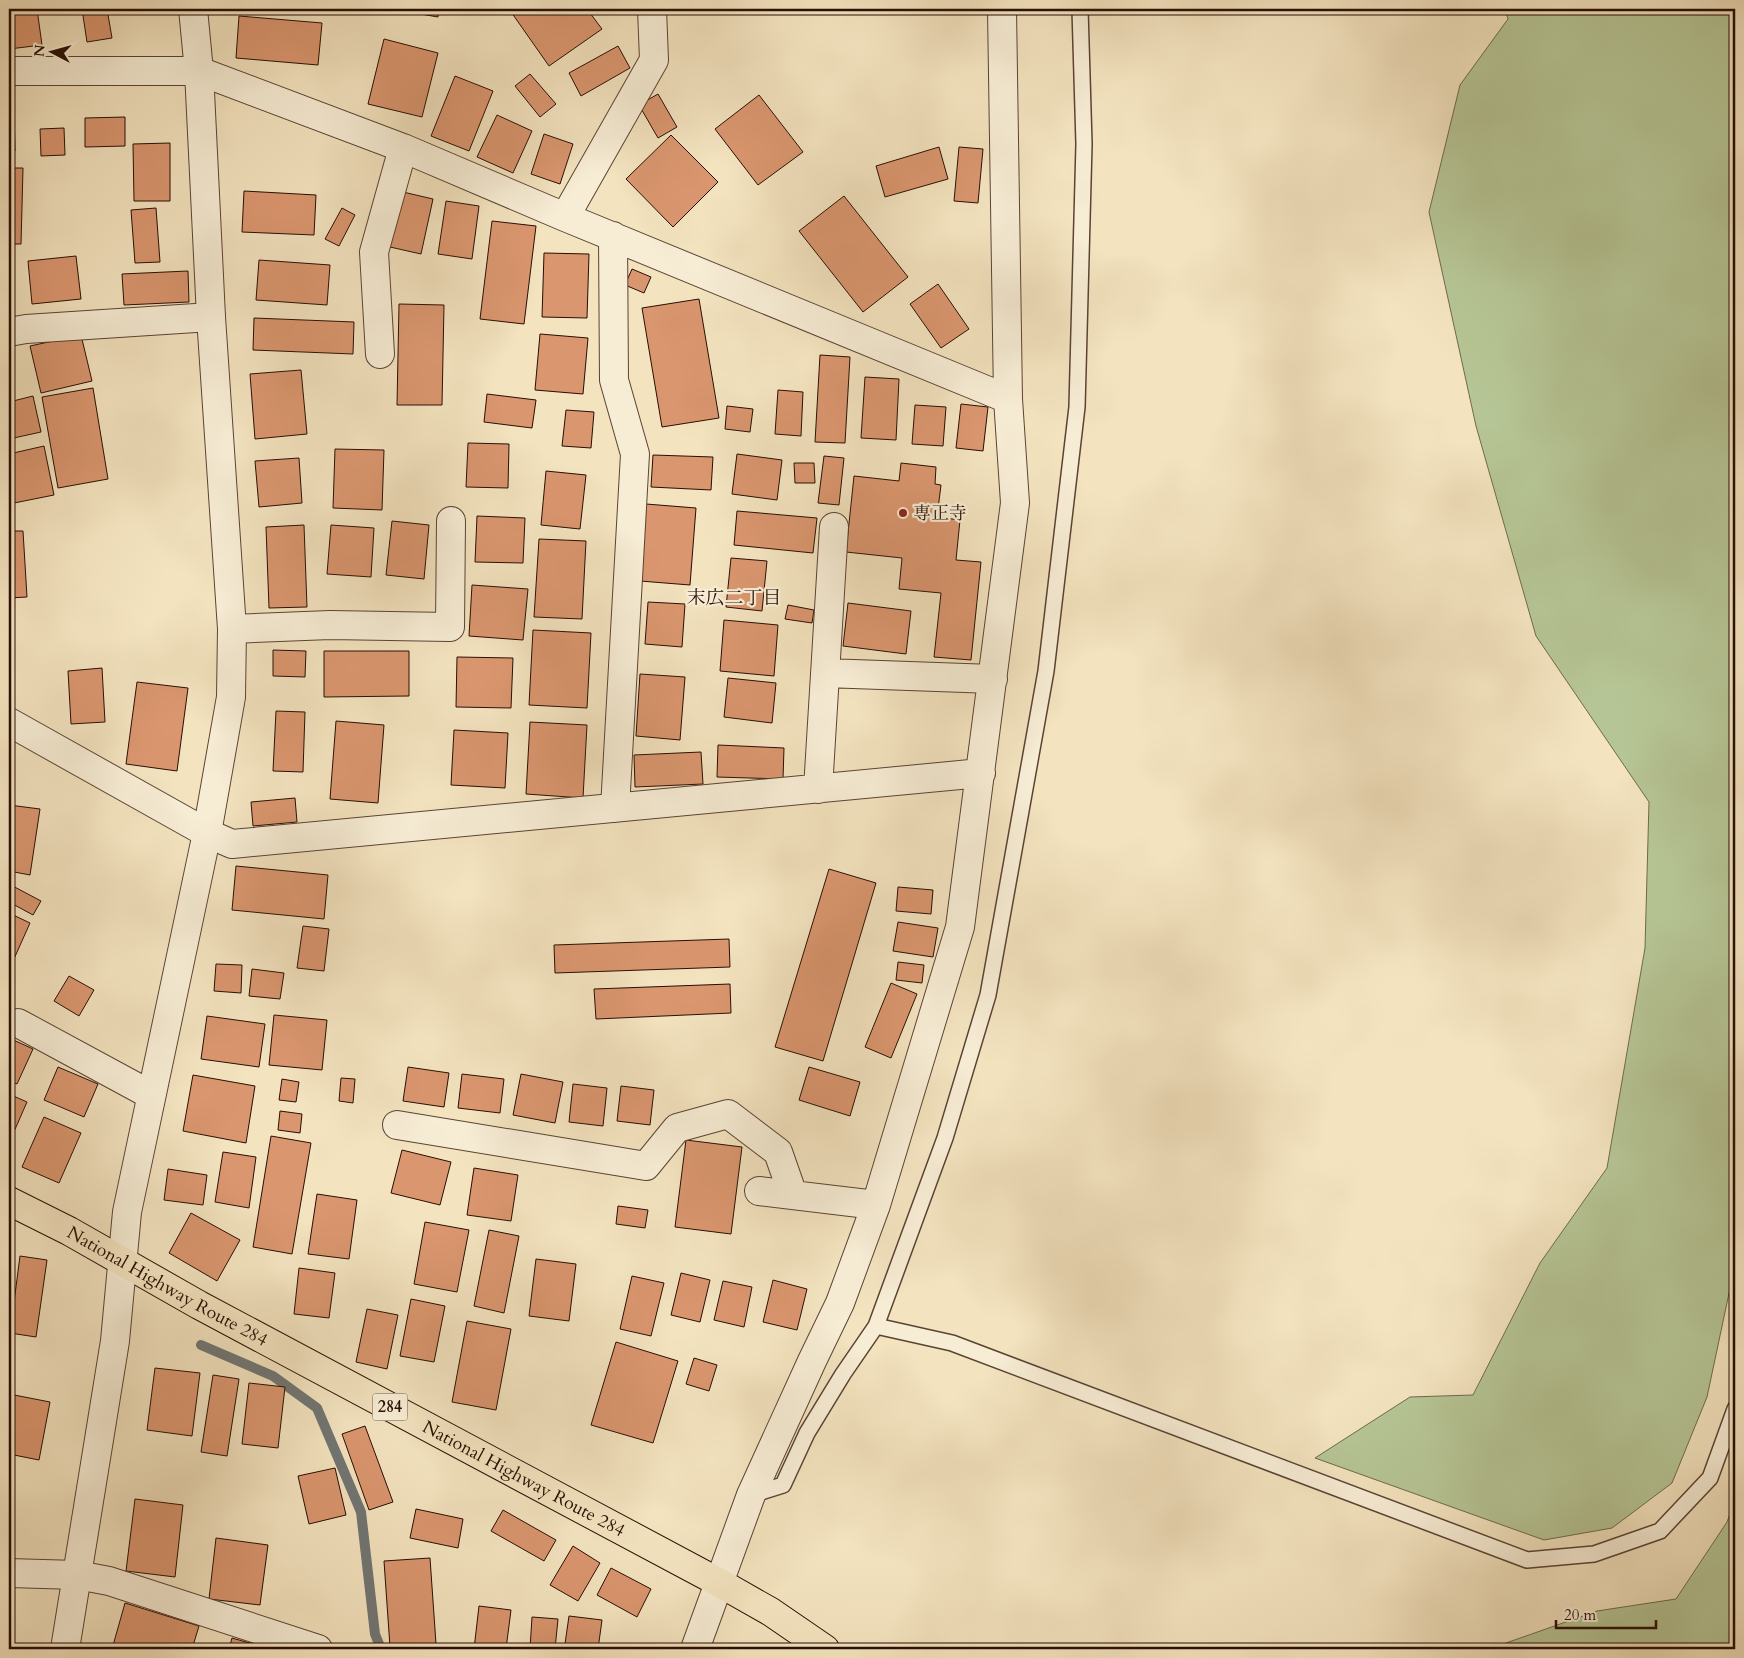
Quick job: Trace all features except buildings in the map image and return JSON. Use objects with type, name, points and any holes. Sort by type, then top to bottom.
[{"type":"highway","name":"National Highway Route 284","points":[[9,1201],[69,1231],[208,1310],[720,1583],[771,1612],[824,1649]]},
{"type":"street","points":[[66,1649],[115,1341],[127,1212],[207,833],[231,697],[232,629],[211,317],[199,71],[193,9]]},
{"type":"street","points":[[565,217],[654,60],[652,9]]},
{"type":"street","points":[[695,1649],[751,1495],[840,1303],[876,1205],[960,927],[1015,503],[1008,400],[1002,9]]},
{"type":"street","points":[[9,71],[199,71],[403,148],[1008,400]]},
{"type":"street","points":[[380,354],[374,252],[403,148]]},
{"type":"street","points":[[613,236],[614,380],[634,454],[615,808]]},
{"type":"street","points":[[9,332],[211,317]]},
{"type":"street","points":[[232,629],[330,625],[450,627],[450,521]]},
{"type":"street","points":[[818,789],[834,527]]},
{"type":"street","points":[[825,673],[993,679]]},
{"type":"street","points":[[9,722],[207,833],[232,844],[981,773]]},
{"type":"street","points":[[18,1022],[151,1095]]},
{"type":"street","points":[[397,1125],[646,1166],[677,1128],[728,1114],[778,1152],[793,1195]]},
{"type":"street","points":[[759,1191],[876,1205]]},
{"type":"street","points":[[9,1573],[77,1575],[109,1581],[318,1649]]},
{"type":"lane","points":[[751,1495],[782,1484],[807,1434],[843,1374],[876,1326],[945,1138],[988,995],[1046,671],[1077,407],[1084,144],[1080,9]]},
{"type":"lane","points":[[876,1326],[952,1343],[1527,1560],[1594,1554],[1660,1532],[1710,1478],[1735,1409]]},
{"type":"green space","points":[[1505,9],[1735,9],[1735,1265],[1707,1397],[1672,1483],[1612,1528],[1544,1540],[1315,1458],[1410,1397],[1473,1395],[1540,1263],[1607,1168],[1645,948],[1649,802],[1536,636],[1476,426],[1429,212],[1460,85],[1508,19]]},
{"type":"green space","points":[[1735,1500],[1735,1649],[1489,1649],[1597,1611],[1676,1599],[1727,1522]]},
{"type":"waterway","points":[[201,1345],[273,1376],[317,1408],[361,1512],[375,1634],[381,1649]]},
{"type":"place","name":"専正寺","points":[[903,513]]},
{"type":"district","name":"末広二丁目","points":[[734,598]]}]
